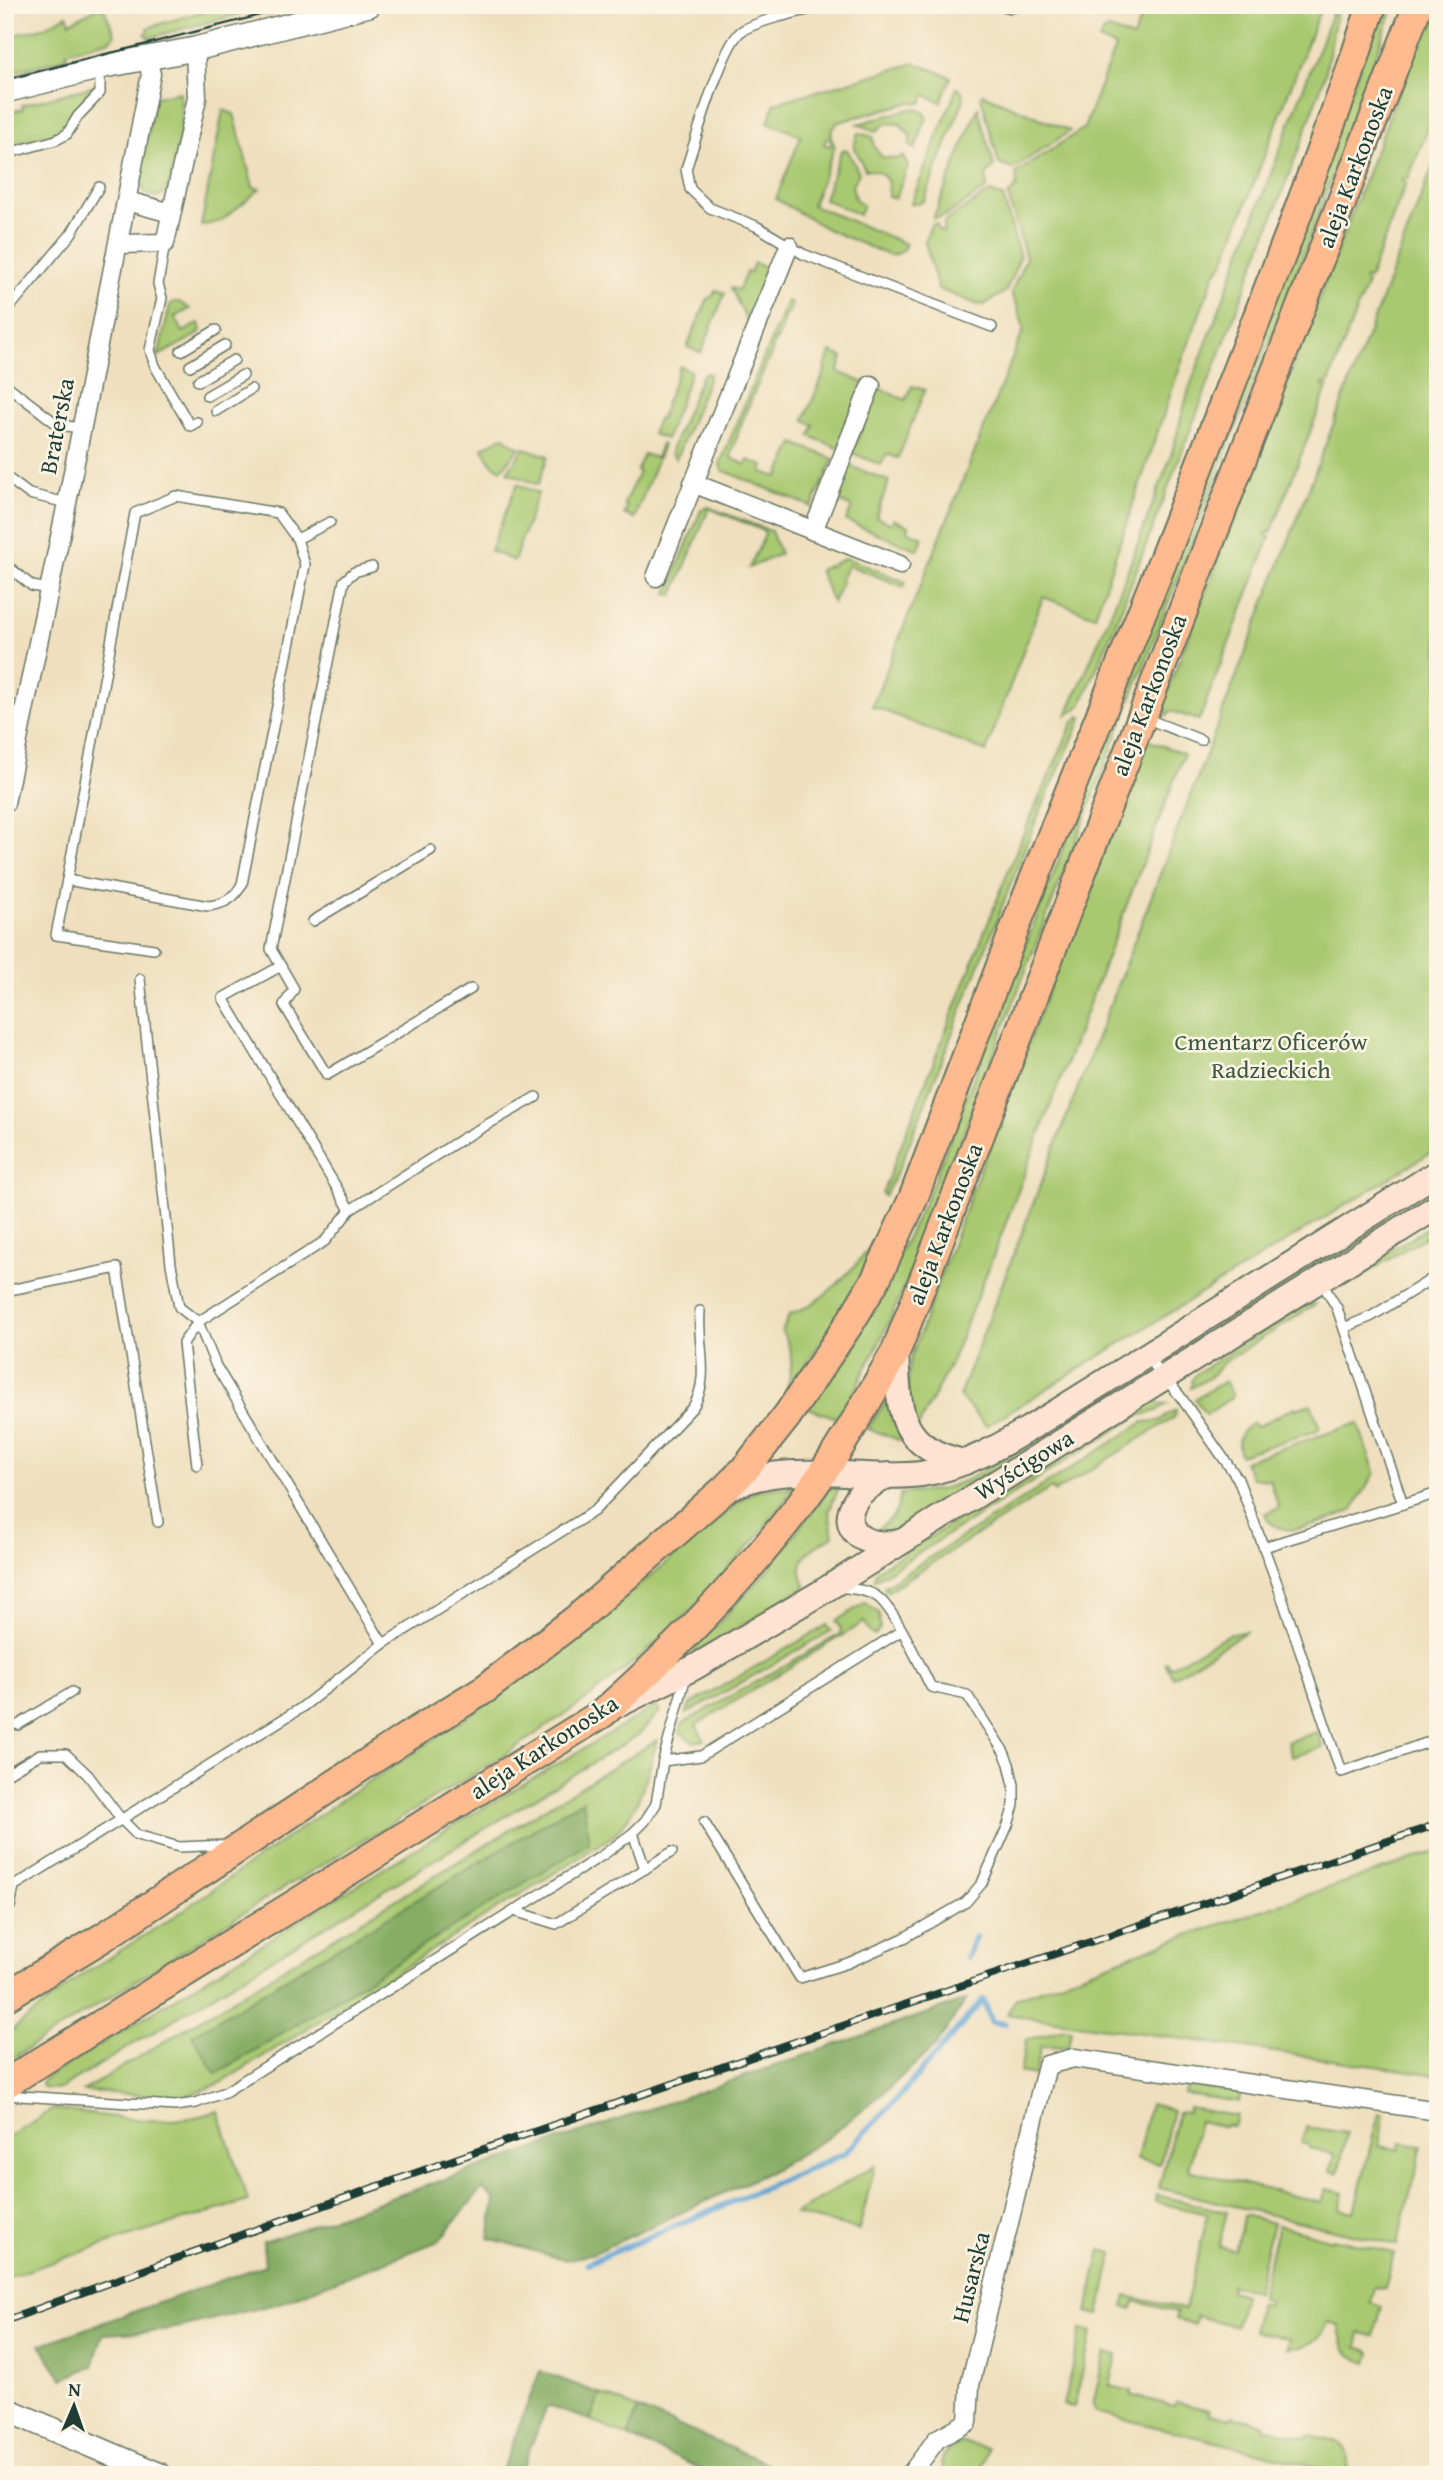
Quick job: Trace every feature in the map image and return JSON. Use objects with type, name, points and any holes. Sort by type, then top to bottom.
[{"type":"main road","name":"aleja Karkonoska","points":[[5,1997],[102,1938],[402,1740],[485,1689],[579,1617],[725,1489],[745,1469],[787,1416],[876,1279],[913,1199],[1021,912],[1165,555],[1292,228],[1372,5]]},
{"type":"main road","name":"aleja Karkonoska","points":[[5,2084],[603,1713],[654,1668],[729,1591],[790,1518],[822,1474],[854,1425],[896,1351],[1140,716],[1418,5]]},
{"type":"main road","name":"Wyścigowa","points":[[725,1489],[769,1475],[924,1474],[964,1462],[1004,1443],[1438,1172]]},
{"type":"main road","name":"Wyścigowa","points":[[603,1713],[688,1671],[830,1586],[1438,1206]]},
{"type":"main road","points":[[896,1351],[901,1407],[906,1426],[915,1440],[928,1450],[942,1457],[964,1462]]},
{"type":"main road","points":[[889,1475],[858,1495],[850,1522],[855,1532],[871,1543],[886,1545],[900,1542]]},
{"type":"street","points":[[5,91],[105,66],[195,49],[369,5]]},
{"type":"street","points":[[119,244],[165,243],[197,98],[195,49]]},
{"type":"street","name":"Braterska","points":[[5,803],[119,244],[151,74],[147,59]]},
{"type":"street","points":[[127,201],[171,213]]},
{"type":"street","points":[[656,577],[789,246]]},
{"type":"street","points":[[813,531],[871,385]]},
{"type":"street","points":[[693,483],[901,565]]},
{"type":"street","name":"Husarska","points":[[910,2475],[937,2439],[968,2422],[970,2385],[1047,2065],[1074,2057],[1438,2111]]},
{"type":"street","points":[[5,2409],[160,2475]]},
{"type":"lane","points":[[826,5],[740,31],[727,49],[686,169],[690,188],[710,208],[757,226],[803,254],[992,327]]},
{"type":"lane","points":[[1000,5],[1011,8],[1023,5]]},
{"type":"lane","points":[[1055,5],[1091,11],[1083,5]]},
{"type":"lane","points":[[5,154],[56,140],[67,134],[78,116],[100,93],[100,79]]},
{"type":"lane","points":[[5,313],[71,234],[99,187]]},
{"type":"lane","points":[[165,243],[158,284],[162,298],[150,350],[185,409],[190,426],[197,422]]},
{"type":"lane","points":[[181,351],[216,330]]},
{"type":"lane","points":[[190,366],[225,345]]},
{"type":"lane","points":[[198,381],[234,360]]},
{"type":"lane","points":[[207,396],[243,374]]},
{"type":"lane","points":[[5,384],[58,425],[82,428]]},
{"type":"lane","points":[[216,411],[251,389]]},
{"type":"lane","points":[[5,476],[29,494],[67,503]]},
{"type":"lane","points":[[67,880],[208,906],[227,901],[237,894],[242,884],[305,565],[297,539],[278,513],[176,496],[135,513],[56,935],[154,949]]},
{"type":"lane","points":[[297,539],[330,522]]},
{"type":"lane","points":[[5,564],[32,586],[49,589]]},
{"type":"lane","points":[[372,567],[354,572],[344,581],[271,949],[294,989],[284,1005],[327,1075],[471,989]]},
{"type":"lane","points":[[1140,716],[1201,740]]},
{"type":"lane","points":[[313,921],[431,850]]},
{"type":"lane","points":[[281,966],[223,998],[350,1210]]},
{"type":"lane","points":[[140,979],[179,1307],[198,1322],[216,1366],[383,1644]]},
{"type":"lane","points":[[197,1465],[183,1343],[198,1322],[325,1241],[350,1210],[460,1140],[536,1097]]},
{"type":"lane","points":[[5,1291],[117,1268],[158,1522]]},
{"type":"lane","points":[[1344,1328],[1372,1316],[1438,1275]]},
{"type":"lane","points":[[1320,1280],[1334,1301],[1403,1504]]},
{"type":"lane","points":[[6,1909],[10,1907],[13,1886],[301,1708],[383,1644],[594,1511],[693,1407],[702,1392],[703,1373],[698,1332],[700,1311]]},
{"type":"lane","points":[[1146,1355],[1238,1479],[1341,1772],[1438,1739]]},
{"type":"lane","points":[[1264,1547],[1438,1493]]},
{"type":"lane","points":[[704,1822],[800,1978],[848,1963],[904,1938],[966,1902],[982,1884],[1014,1805],[1009,1764],[967,1695],[931,1687],[890,1611],[878,1597],[863,1591],[830,1586]]},
{"type":"lane","points":[[663,1761],[701,1756],[901,1631]]},
{"type":"lane","points":[[5,2095],[175,2106],[196,2103],[225,2092],[603,1855],[633,1833],[656,1804],[663,1761],[688,1671]]},
{"type":"lane","points":[[18,1725],[72,1692]]},
{"type":"lane","points":[[5,1775],[40,1754],[66,1754],[88,1775],[121,1819],[137,1835],[179,1847],[250,1842]]},
{"type":"lane","points":[[633,1833],[645,1869]]},
{"type":"lane","points":[[514,1911],[556,1924],[671,1852]]},
{"type":"green space","points":[[225,5],[251,11],[148,38],[145,34],[149,31],[148,28],[153,26]]},
{"type":"green space","points":[[1146,5],[1322,5],[1223,264],[1215,273],[1178,372],[1095,616],[1043,597],[986,752],[872,706],[1024,329],[1011,293],[1026,258],[1008,196],[1017,186],[1016,173],[1084,128],[1115,47],[1099,40],[1103,32],[1109,29],[1133,38]]},
{"type":"green space","points":[[1335,5],[1338,5],[1325,75],[1302,141],[1117,620],[1081,705],[1067,715],[1116,601],[1171,456],[1189,389]]},
{"type":"green space","points":[[1383,5],[1394,5],[1314,226],[976,1099],[916,1261],[884,1333],[840,1419],[808,1408],[865,1322],[928,1195],[1107,736]]},
{"type":"green space","points":[[1432,5],[1438,5],[1438,103],[1408,179],[1403,178],[1402,181],[1406,183],[1369,279],[1365,278],[1367,283],[1328,385],[1324,383],[1322,386],[1327,388],[1271,533],[1267,532],[1265,535],[1270,537],[1199,720],[1170,711],[1167,716],[1163,702]]},
{"type":"green space","points":[[103,7],[115,34],[111,40],[66,52],[67,58],[5,74],[5,37],[43,28],[67,15],[70,22]]},
{"type":"green space","points":[[915,63],[951,77],[941,102],[925,95],[921,103],[911,102],[839,122],[832,130],[835,146],[812,205],[906,244],[897,254],[888,255],[827,229],[776,199],[801,136],[768,122],[775,103]],"holes":[[[826,138],[832,141],[830,146],[824,144]]]},
{"type":"green space","points":[[95,86],[90,96],[71,114],[63,129],[54,134],[5,147],[5,113],[23,109],[22,105]]},
{"type":"green space","points":[[957,88],[962,91],[964,99],[924,200],[919,204],[911,203]]},
{"type":"green space","points":[[180,92],[182,128],[167,193],[157,197],[145,194],[140,173],[155,97]]},
{"type":"green space","points":[[983,94],[1070,131],[1013,169],[999,164],[981,96]]},
{"type":"green space","points":[[914,108],[925,113],[927,117],[915,149],[910,146],[910,135],[900,124],[886,123],[876,131],[858,124]]},
{"type":"green space","points":[[978,108],[994,166],[986,176],[987,188],[947,215],[933,219]]},
{"type":"green space","points":[[223,110],[234,114],[253,187],[260,189],[221,221],[201,226]]},
{"type":"green space","points":[[858,133],[873,137],[874,146],[882,157],[896,159],[903,156],[908,166],[895,199],[888,196],[887,180],[881,173],[865,170],[854,146]]},
{"type":"green space","points":[[845,149],[859,173],[852,185],[855,199],[863,205],[859,215],[824,199],[841,151]]},
{"type":"green space","name":"Cmentarz Oficerów Radzieckich","points":[[1438,153],[1438,1148],[986,1426],[959,1396]]},
{"type":"green space","points":[[990,192],[1003,197],[1020,257],[1006,291],[984,305],[938,289],[925,242],[931,225],[937,224],[938,230],[944,232],[944,222]]},
{"type":"green space","points":[[754,263],[770,269],[748,324],[731,288],[739,290],[746,272],[750,273]]},
{"type":"green space","points":[[716,290],[725,293],[701,353],[687,347],[708,298],[712,297]]},
{"type":"green space","points":[[787,301],[792,304],[788,314],[785,314],[784,323],[744,416],[730,457],[746,465],[748,460],[764,466],[762,472],[778,477],[794,443],[834,459],[812,507],[722,470],[720,464]]},
{"type":"green space","points":[[174,302],[190,309],[175,317],[183,332],[199,323],[201,330],[199,334],[158,356],[170,305]]},
{"type":"green space","points":[[831,352],[843,357],[838,372],[865,383],[838,448],[810,436],[814,425],[804,420]]},
{"type":"green space","points":[[680,366],[691,371],[666,439],[652,434]]},
{"type":"green space","points":[[705,373],[710,374],[676,459],[671,453],[672,448]]},
{"type":"green space","points":[[912,386],[925,390],[898,458],[886,454],[881,465],[852,453],[878,388],[906,400]]},
{"type":"green space","points":[[504,436],[509,442],[520,447],[501,470],[491,463],[483,448]]},
{"type":"green space","points":[[661,444],[663,445],[634,519],[624,514],[627,507],[624,504],[644,454],[656,458]]},
{"type":"green space","points":[[524,448],[548,456],[538,485],[507,472]]},
{"type":"green space","points":[[848,465],[889,481],[876,517],[891,524],[893,519],[909,526],[908,531],[923,537],[918,550],[846,521],[852,507],[834,499]]},
{"type":"green space","points":[[517,484],[538,493],[514,561],[490,551]]},
{"type":"green space","points":[[708,507],[771,531],[780,554],[749,568],[765,535],[764,531],[709,508],[673,595],[667,593],[701,510]]},
{"type":"green space","points":[[846,558],[906,582],[904,587],[848,565],[833,603],[819,570]]},
{"type":"green space","points":[[1080,716],[1082,718],[1034,825],[901,1164],[885,1196],[882,1194],[1019,844],[1073,722]]},
{"type":"green space","points":[[1147,740],[1184,754],[988,1270],[950,1364],[917,1429],[908,1394],[911,1358],[1026,1048]]},
{"type":"green space","points":[[1438,1186],[1438,1193],[1167,1359],[1168,1355]]},
{"type":"green space","points":[[1438,1221],[1438,1229],[1349,1284],[1356,1272]]},
{"type":"green space","points":[[875,1242],[878,1243],[846,1302],[785,1394],[791,1355],[782,1332],[789,1315],[826,1294],[847,1275]]},
{"type":"green space","points":[[1306,1304],[1316,1304],[1223,1363],[1209,1378],[1191,1388],[1197,1373]]},
{"type":"green space","points":[[1225,1381],[1233,1396],[1206,1415],[1195,1399]]},
{"type":"green space","points":[[1123,1384],[1124,1389],[901,1529],[889,1534],[876,1530],[893,1516],[900,1494],[939,1490],[967,1480]]},
{"type":"green space","points":[[1154,1402],[1167,1404],[1156,1411],[1138,1416],[875,1580],[877,1570],[1139,1408]]},
{"type":"green space","points":[[885,1403],[888,1406],[902,1439],[868,1429]]},
{"type":"green space","points":[[1311,1404],[1320,1428],[1240,1455],[1238,1440],[1248,1426],[1253,1423],[1256,1427],[1295,1407],[1296,1409]]},
{"type":"green space","points":[[1176,1410],[1175,1417],[1055,1492],[1051,1488],[888,1591],[884,1588],[1144,1422],[1159,1421]]},
{"type":"green space","points":[[1358,1423],[1375,1473],[1352,1511],[1304,1528],[1280,1528],[1271,1523],[1265,1513],[1279,1508],[1270,1480],[1252,1478],[1244,1461]]},
{"type":"green space","points":[[834,1486],[838,1490],[829,1511],[833,1536],[811,1550],[802,1562],[802,1577],[806,1587],[698,1652],[695,1651],[767,1571]]},
{"type":"green space","points":[[786,1487],[792,1490],[755,1540],[687,1614],[643,1655],[583,1702],[497,1760],[272,1895],[5,2063],[5,2036],[83,1974],[172,1918],[348,1795],[511,1687],[610,1610],[745,1497],[758,1490]]},
{"type":"green space","points":[[865,1603],[879,1613],[880,1628],[875,1635],[871,1634],[864,1622],[696,1725],[704,1740],[693,1742],[680,1732],[682,1724],[840,1634],[841,1629],[836,1621]]},
{"type":"green space","points":[[827,1625],[831,1631],[686,1714],[690,1705]]},
{"type":"green space","points":[[1247,1631],[1173,1677],[1165,1663],[1171,1667],[1227,1635]]},
{"type":"green space","points":[[656,1706],[660,1712],[638,1735],[60,2089],[43,2088],[43,2080],[449,1828]]},
{"type":"green space","points":[[1317,1732],[1323,1747],[1292,1757],[1287,1742]]},
{"type":"green space","points":[[657,1740],[636,1803],[613,1836],[219,2084],[186,2096],[170,2097],[83,2091]]},
{"type":"green space","points":[[583,1800],[589,1843],[216,2074],[192,2035]]},
{"type":"green space","points":[[1438,1851],[1438,2075],[1007,2014],[1016,1998],[1173,1940]]},
{"type":"green space","points":[[966,2000],[937,2044],[888,2089],[830,2136],[771,2171],[594,2253],[565,2260],[489,2238],[495,2200],[482,2188],[439,2241],[276,2304],[163,2331],[103,2334],[93,2366],[63,2379],[40,2345],[265,2265],[263,2242]]},
{"type":"green space","points":[[1064,2029],[1071,2030],[1068,2047],[1041,2046],[1035,2075],[1020,2072],[1026,2040]]},
{"type":"green space","points":[[1186,2085],[1241,2093],[1239,2102],[1184,2094]]},
{"type":"green space","points":[[1150,2104],[1173,2110],[1160,2164],[1137,2159]]},
{"type":"green space","points":[[1189,2108],[1237,2116],[1234,2127],[1199,2121],[1188,2170],[1322,2203],[1326,2189],[1344,2193],[1340,2209],[1354,2212],[1379,2113],[1384,2114],[1379,2146],[1398,2150],[1400,2143],[1422,2146],[1397,2245],[1159,2188],[1178,2112],[1188,2113]]},
{"type":"green space","points":[[53,2109],[157,2120],[178,2120],[218,2111],[248,2201],[121,2239],[5,2278],[5,2139]]},
{"type":"green space","points":[[1306,2127],[1347,2133],[1338,2173],[1330,2171],[1334,2154],[1309,2148],[1309,2145],[1301,2143]]},
{"type":"green space","points":[[875,2165],[859,2230],[795,2214]]},
{"type":"green space","points":[[1156,2195],[1227,2212],[1219,2246],[1235,2250],[1244,2215],[1273,2223],[1256,2291],[1231,2285],[1230,2291],[1244,2295],[1236,2326],[1196,2316],[1194,2324],[1175,2319],[1177,2312],[1134,2301],[1132,2309],[1123,2306],[1126,2296],[1185,2309],[1208,2214],[1155,2202]]},
{"type":"green space","points":[[1278,2225],[1394,2253],[1385,2289],[1374,2287],[1370,2302],[1382,2306],[1374,2336],[1360,2333],[1357,2347],[1371,2352],[1368,2363],[1346,2350],[1339,2325],[1328,2322],[1318,2339],[1301,2347],[1288,2349],[1289,2339],[1253,2330],[1259,2303],[1267,2305],[1269,2300],[1260,2297]]},
{"type":"green space","points":[[1101,2250],[1113,2253],[1099,2315],[1087,2312]]},
{"type":"green space","points":[[1081,2329],[1092,2332],[1074,2407],[1063,2405]]},
{"type":"green space","points":[[1105,2353],[1117,2355],[1110,2386],[1131,2391],[1130,2395],[1174,2406],[1176,2402],[1209,2410],[1208,2414],[1265,2424],[1264,2428],[1334,2441],[1344,2448],[1347,2454],[1346,2474],[1095,2412],[1093,2404]]},
{"type":"green space","points":[[540,2371],[601,2394],[590,2420],[547,2406],[519,2475],[500,2475]]},
{"type":"green space","points":[[601,2394],[638,2409],[628,2437],[590,2420]]},
{"type":"green space","points":[[638,2409],[795,2475],[716,2475],[628,2437]]},
{"type":"green space","points":[[962,2442],[987,2448],[981,2475],[948,2475],[943,2468],[943,2455]]},
{"type":"waterway","points":[[967,1957],[975,1937]]},
{"type":"waterway","points":[[588,2263],[844,2154],[897,2099],[983,2000],[992,2022],[1005,2024]]},
{"type":"tram line","points":[[5,80],[300,5]]},
{"type":"railway","points":[[5,2321],[541,2129],[1438,1824]]}]
